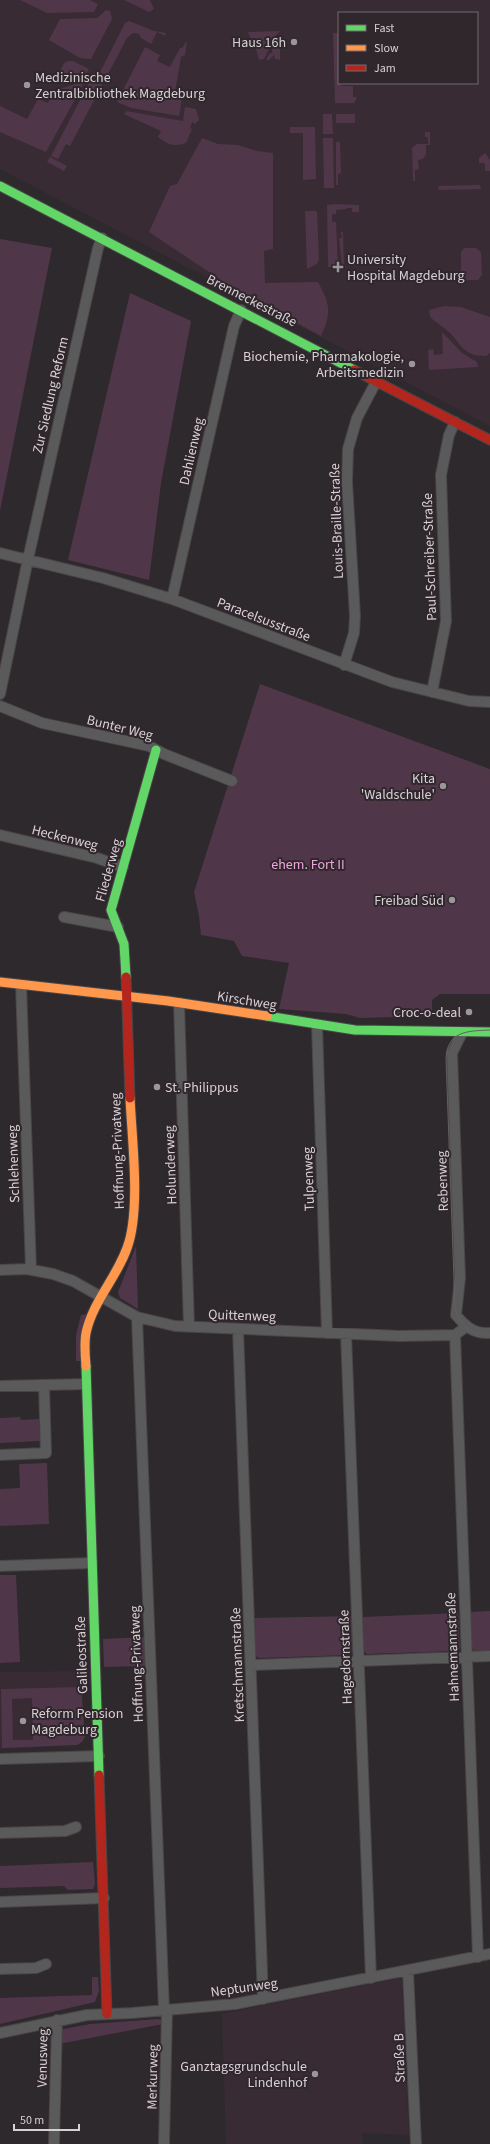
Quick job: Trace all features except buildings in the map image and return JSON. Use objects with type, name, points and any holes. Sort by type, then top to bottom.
[{"type":"street","name":"Brenneckestraße","points":[[0,186],[490,440]]},
{"type":"street","name":"Zur Siedlung Reform","points":[[0,694],[28,559],[98,248],[102,238]]},
{"type":"street","name":"Dahlienweg","points":[[172,599],[234,326],[240,310]]},
{"type":"street","name":"Louis-Braille-Straße","points":[[344,665],[353,637],[355,616],[347,482],[348,449],[357,418],[376,380]]},
{"type":"street","name":"Paul-Schreiber-Straße","points":[[432,692],[446,621],[441,475],[449,435],[455,422]]},
{"type":"street","name":"Paracelsusstraße","points":[[0,553],[103,578],[172,599],[392,682],[469,701],[490,702]]},
{"type":"street","name":"Bunter Weg","points":[[0,706],[42,723],[149,746],[232,781]]},
{"type":"street","name":"Fliederweg","points":[[126,997],[124,945],[118,927],[112,917],[111,910],[156,750]]},
{"type":"street","name":"Heckenweg","points":[[0,836],[97,858],[123,867]]},
{"type":"street","points":[[64,917],[118,927]]},
{"type":"street","name":"Kirschweg","points":[[0,982],[179,1003],[317,1025],[376,1031],[462,1033],[490,1032]]},
{"type":"street","name":"Schlehenweg","points":[[21,985],[31,1269]]},
{"type":"street","name":"Hoffnung-Privatweg","points":[[102,1297],[126,1252],[133,1222],[126,997]]},
{"type":"street","name":"Holunderweg","points":[[179,1003],[189,1327]]},
{"type":"street","name":"Tulpenweg","points":[[317,1025],[327,1333]]},
{"type":"street","name":"Rebenweg","points":[[462,1033],[452,1053],[460,1278],[456,1315],[467,1326]]},
{"type":"street","name":"Quittenweg","points":[[0,1270],[31,1269],[67,1279],[137,1317],[166,1325],[346,1334],[455,1335]]},
{"type":"street","name":"Galileostraße","points":[[102,1297],[92,1316],[86,1334],[86,1384],[107,2014]]},
{"type":"street","name":"Hoffnung-Privatweg","points":[[137,1317],[165,2010]]},
{"type":"street","points":[[455,1335],[467,1326],[478,1334],[490,1333]]},
{"type":"street","name":"Kretschmannstraße","points":[[238,1329],[263,2000]]},
{"type":"street","name":"Hagedornstraße","points":[[346,1334],[372,1978]]},
{"type":"street","name":"Hahnemannstraße","points":[[455,1335],[478,1957]]},
{"type":"street","points":[[0,1386],[86,1384]]},
{"type":"street","points":[[0,1455],[46,1453],[44,1385]]},
{"type":"street","points":[[0,1566],[92,1563]]},
{"type":"street","points":[[251,1665],[490,1656]]},
{"type":"street","points":[[0,1759],[99,1756]]},
{"type":"street","points":[[0,1833],[65,1831],[76,1827]]},
{"type":"street","points":[[0,1902],[104,1898]]},
{"type":"street","name":"Neptunweg","points":[[0,2032],[87,2015],[230,2005],[263,2000],[490,1954]]},
{"type":"street","points":[[0,1969],[36,1968],[46,1964]]},
{"type":"street","name":"Straße B","points":[[408,1971],[416,2144]]},
{"type":"street","name":"Merkurweg","points":[[164,2144],[165,2010]]},
{"type":"street","name":"Venusweg","points":[[54,2144],[57,2020]]},
{"type":"shaded area","name":"University Hospital Magdeburg","points":[[0,0],[490,0],[490,426],[0,169]]},
{"type":"shaded area","points":[[81,1671],[85,1737],[82,1742],[77,1745],[0,1749],[0,1672]]},
{"type":"shaded area","name":"Ganztagsgrundschule Lindenhof","points":[[402,1978],[409,2135],[362,2133],[363,2144],[226,2144],[222,2014]]},
{"type":"green space","points":[[20,0],[90,0],[98,4],[94,12],[47,13]]},
{"type":"green space","points":[[124,0],[150,0],[154,9],[149,12]]},
{"type":"green space","points":[[106,10],[110,11],[112,19],[91,59],[80,58],[49,40],[60,19],[97,18]]},
{"type":"green space","points":[[129,21],[154,31],[166,33],[165,36],[157,32],[151,44],[141,38],[139,34],[133,33],[127,38],[70,146],[66,144],[58,159],[51,156],[90,81],[97,78],[125,23]]},
{"type":"green space","points":[[280,31],[270,41],[268,51],[264,59],[259,60],[254,42],[252,42],[248,32]]},
{"type":"green space","points":[[333,33],[338,33],[338,84],[341,84],[341,86],[353,86],[353,97],[357,97],[354,103],[335,103]]},
{"type":"green space","points":[[280,36],[280,60],[275,59],[274,55],[269,60],[266,60],[269,54],[272,53],[273,43],[276,43]]},
{"type":"green space","points":[[187,41],[185,55],[181,57],[174,98],[182,99],[179,116],[131,108],[117,102],[145,47],[160,55],[157,61],[170,67],[180,48],[182,48]]},
{"type":"green space","points":[[73,61],[89,69],[86,74],[64,81],[60,80],[58,75],[64,63]]},
{"type":"green space","points":[[85,81],[46,152],[0,132],[0,106],[27,119],[38,99],[48,103],[53,91]]},
{"type":"green space","points":[[185,107],[196,109],[199,120],[195,124],[192,122],[190,128],[192,129],[186,143],[178,145],[165,142],[158,137],[161,131],[124,114],[126,111],[183,121]]},
{"type":"green space","points":[[323,114],[332,114],[333,134],[323,134]]},
{"type":"green space","points":[[336,114],[355,114],[355,123],[336,123]]},
{"type":"green space","points":[[290,127],[315,127],[316,179],[303,180],[303,133],[290,133]]},
{"type":"green space","points":[[425,132],[430,132],[430,145],[426,145],[426,154],[423,159],[418,160],[419,169],[415,170],[415,181],[413,181],[412,148],[417,144],[428,144],[428,137],[425,137]]},
{"type":"green space","points":[[202,138],[218,144],[238,145],[257,151],[273,153],[273,249],[264,251],[265,283],[318,282],[325,296],[328,308],[327,321],[321,336],[239,292],[149,232],[170,186],[177,184]]},
{"type":"green space","points":[[323,138],[333,138],[334,188],[324,188]]},
{"type":"green space","points":[[336,142],[340,142],[341,173],[338,174],[338,185],[336,185]]},
{"type":"green space","points":[[485,153],[490,160],[490,171],[485,171],[485,163],[479,163],[479,158]]},
{"type":"green space","points":[[50,157],[67,166],[64,171],[47,162]]},
{"type":"green space","points":[[480,185],[481,189],[439,190],[438,186]]},
{"type":"green space","points":[[327,205],[359,205],[359,212],[352,212],[352,208],[347,208],[336,210],[336,214],[332,214],[332,222],[336,222],[338,267],[328,267]]},
{"type":"green space","points":[[305,211],[317,211],[319,259],[317,264],[307,269]]},
{"type":"green space","points":[[341,232],[343,232],[344,266],[342,266],[339,238],[342,238]]},
{"type":"green space","points":[[0,239],[52,248],[0,511]]},
{"type":"green space","points":[[464,248],[476,248],[481,252],[482,275],[478,280],[465,280],[461,277],[461,252]]},
{"type":"green space","points":[[130,293],[191,321],[161,483],[149,580],[68,560]]},
{"type":"green space","points":[[444,306],[461,307],[490,317],[490,353],[486,356],[478,356],[468,352],[448,331],[430,317],[429,310]]},
{"type":"green space","points":[[442,332],[462,353],[477,362],[478,367],[429,370],[428,350],[433,349],[434,355],[443,354]]},
{"type":"green space","name":"ehem. Fort II","points":[[260,684],[490,769],[490,994],[440,994],[432,1000],[432,1016],[360,1018],[346,1014],[279,1009],[289,963],[242,956],[234,941],[201,935],[194,892]]},
{"type":"green space","points":[[136,1246],[138,1309],[120,1298],[118,1292]]},
{"type":"green space","points":[[86,1314],[80,1361],[76,1361],[76,1335],[81,1315]]},
{"type":"green space","points":[[20,1417],[21,1420],[39,1419],[40,1441],[0,1443],[0,1418]]},
{"type":"green space","points":[[47,1463],[49,1524],[0,1526],[0,1489],[20,1488],[19,1464]]},
{"type":"green space","points":[[0,1575],[16,1575],[20,1662],[0,1663]]},
{"type":"green space","points":[[490,1611],[490,1650],[475,1651],[471,1647],[470,1612]]},
{"type":"green space","points":[[458,1613],[460,1649],[457,1651],[367,1654],[363,1650],[362,1617]]},
{"type":"green space","points":[[354,1616],[354,1651],[350,1655],[260,1658],[255,1656],[254,1618]]},
{"type":"green space","points":[[146,1637],[147,1664],[144,1666],[104,1667],[103,1639]]},
{"type":"green space","points":[[81,1687],[85,1737],[82,1742],[77,1745],[2,1748],[1,1689]],"holes":[[[32,1698],[33,1740],[13,1740],[12,1699]]]},
{"type":"green space","points":[[93,1862],[95,1884],[93,1889],[68,1890],[64,1886],[0,1888],[0,1866]]},
{"type":"green space","points":[[92,1977],[98,1977],[99,1991],[95,2002],[0,2024],[0,1998],[92,1995]]},
{"type":"green space","points":[[158,2019],[162,2020],[163,2024],[59,2044],[59,2030],[90,2024]]},
{"type":"tram line","points":[[490,1030],[460,1034],[450,1043],[447,1050],[446,1059],[455,1307],[459,1319],[467,1328],[483,1335],[490,1335]]},
{"type":"traffic: fast","points":[[0,186],[354,370]]},
{"type":"traffic: fast","points":[[126,977],[124,944],[111,910],[156,750]]},
{"type":"traffic: fast","points":[[267,1016],[355,1030],[490,1032]]},
{"type":"traffic: fast","points":[[86,1366],[99,1775]]},
{"type":"traffic: slow","points":[[0,982],[168,1001],[267,1016]]},
{"type":"traffic: slow","points":[[86,1366],[85,1341],[89,1321],[94,1309],[125,1254],[132,1226],[135,1190],[130,1098]]},
{"type":"traffic: jam","points":[[354,370],[490,440]]},
{"type":"traffic: jam","points":[[126,977],[130,1098]]},
{"type":"traffic: jam","points":[[99,1775],[107,2014]]},
{"type":"place","name":"Haus 16h","points":[[294,42]]},
{"type":"place","name":"Medizinische Zentralbibliothek Magdeburg","points":[[27,85]]},
{"type":"place","name":"University Hospital Magdeburg","points":[[338,267]]},
{"type":"place","name":"Biochemie, Pharmakologie, Arbeitsmedizin","points":[[412,364]]},
{"type":"place","name":"Kita 'Waldschule'","points":[[443,786]]},
{"type":"place","name":"Freibad Süd","points":[[452,900]]},
{"type":"place","name":"Croc-o-deal","points":[[469,1012]]},
{"type":"place","name":"St. Philippus","points":[[157,1087]]},
{"type":"place","name":"Reform Pension Magdeburg","points":[[23,1721]]},
{"type":"place","name":"Ganztagsgrundschule Lindenhof","points":[[315,2074]]}]
